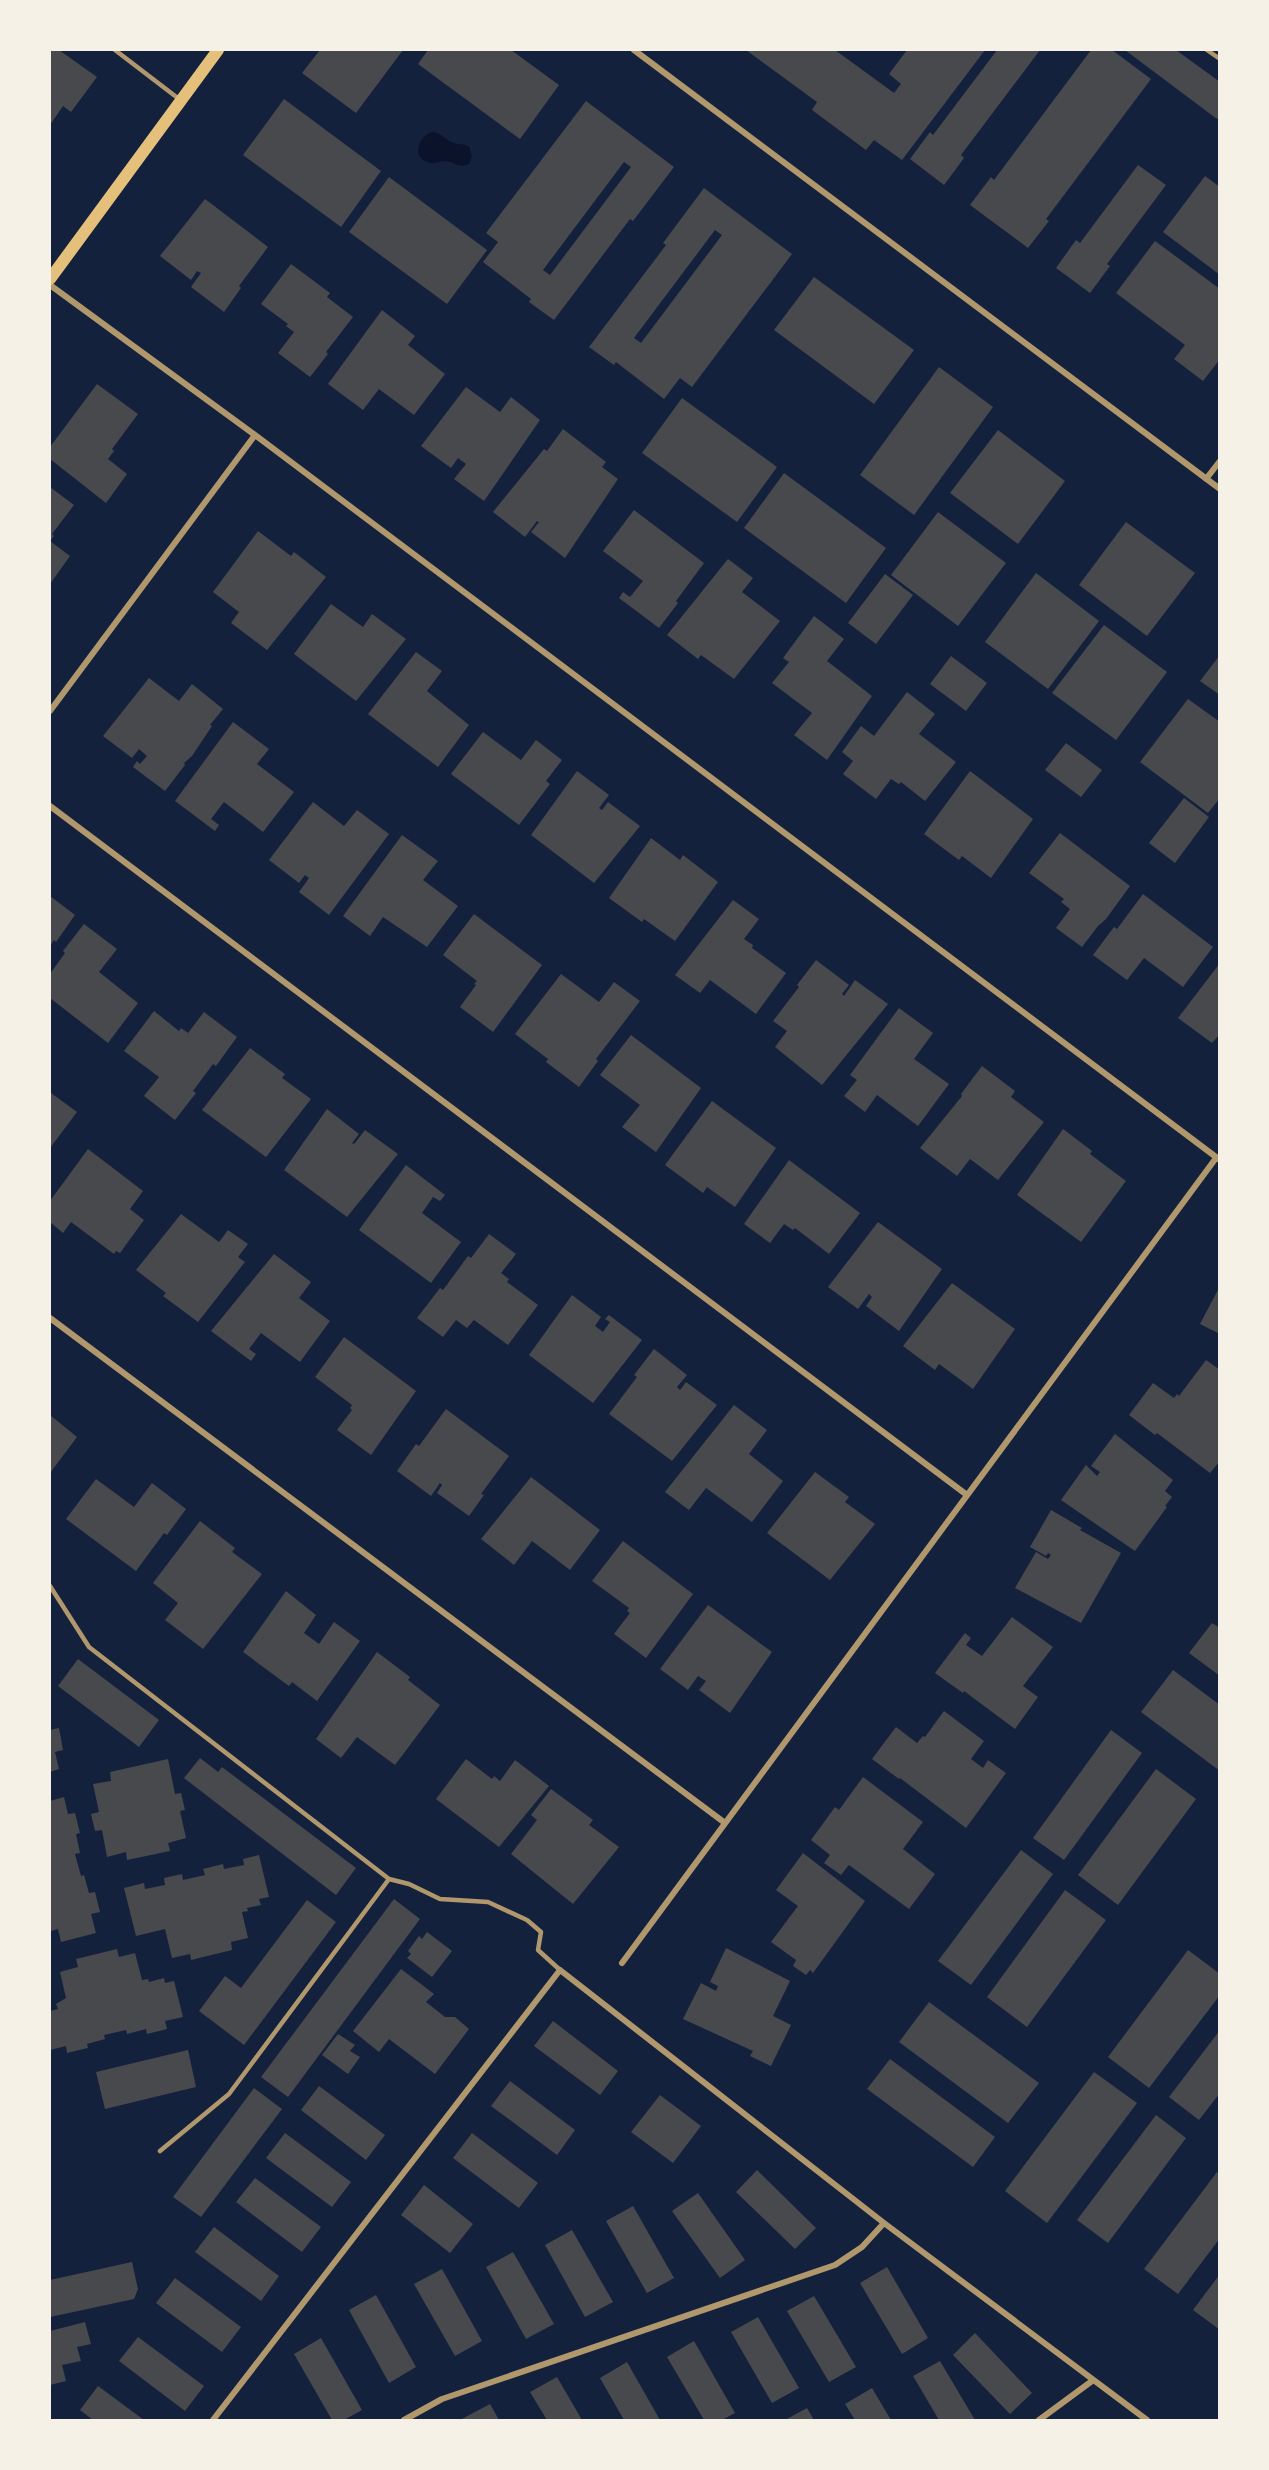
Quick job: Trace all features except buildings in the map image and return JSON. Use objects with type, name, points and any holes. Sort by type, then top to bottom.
[{"type":"main road","points":[[50,279],[218,50]]},
{"type":"street","points":[[634,50],[1220,489]]},
{"type":"street","points":[[50,285],[255,435],[1218,1159],[622,1963]]},
{"type":"street","points":[[50,711],[255,435]]},
{"type":"street","points":[[1206,479],[1220,461]]},
{"type":"street","points":[[50,806],[967,1495]]},
{"type":"street","points":[[50,1318],[725,1823]]},
{"type":"street","points":[[213,2421],[560,1970],[884,2223],[1146,2421]]},
{"type":"street","points":[[404,2421],[442,2399],[835,2265],[862,2247],[884,2223]]},
{"type":"street","points":[[1039,2421],[1092,2381]]},
{"type":"lane","points":[[115,50],[181,100]]},
{"type":"lane","points":[[1207,50],[1220,59]]},
{"type":"lane","points":[[50,1586],[89,1647],[389,1879],[409,1884],[440,1899],[488,1902],[528,1920],[541,1932],[538,1950],[560,1970]]},
{"type":"lane","points":[[160,2151],[229,2094],[389,1879]]},
{"type":"water","points":[[431,132],[438,133],[451,142],[469,147],[472,156],[469,164],[460,166],[446,161],[431,163],[421,158],[418,149],[422,139]]}]
